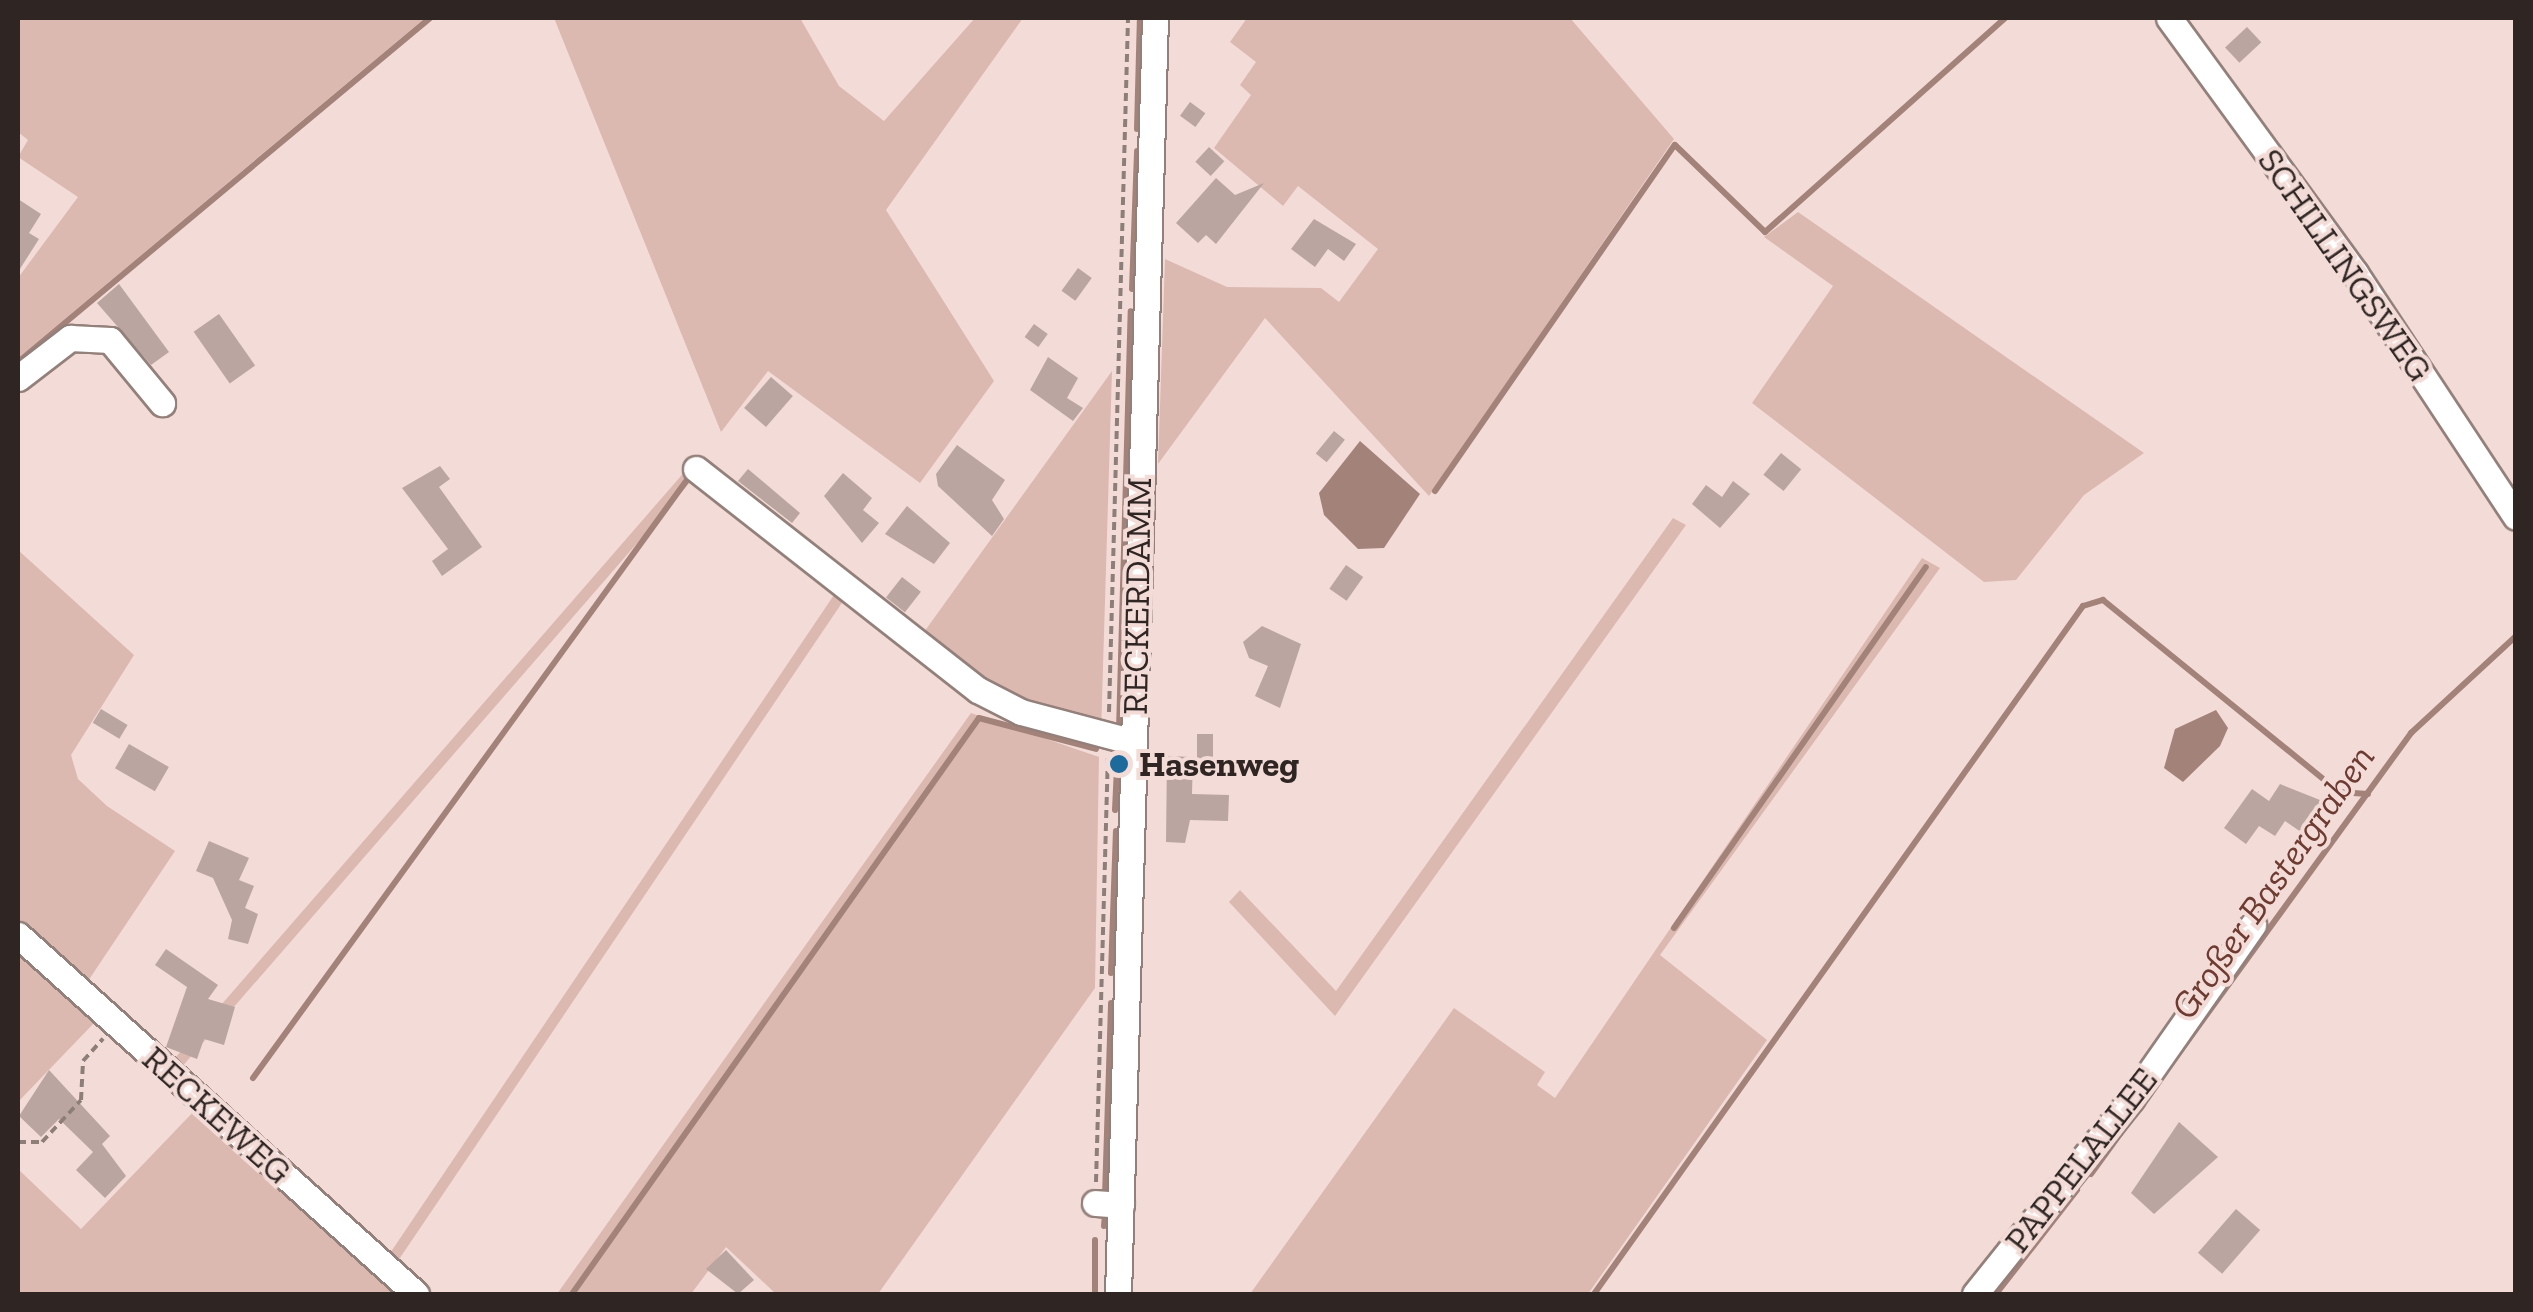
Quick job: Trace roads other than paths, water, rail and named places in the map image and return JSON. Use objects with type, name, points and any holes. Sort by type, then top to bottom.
[{"type":"street","name":"RECKERDAMM","points":[[1118,1294],[1108,1204],[1121,741],[1155,18]]},
{"type":"street","name":"SCHILLINGSWEG","points":[[2169,18],[2355,273],[2516,517]]},
{"type":"street","points":[[18,378],[70,338],[110,340],[162,403]]},
{"type":"street","points":[[696,468],[978,690],[1121,741]]},
{"type":"street","name":"PAPPELALLEE","points":[[1975,1294],[2109,1128],[2253,925]]},
{"type":"street","name":"RECKEWEG","points":[[18,935],[416,1294]]},
{"type":"waterway","points":[[18,362],[430,18]]},
{"type":"waterway","points":[[1137,129],[1140,18]]},
{"type":"waterway","points":[[1435,491],[1675,145],[1765,232],[2005,18]]},
{"type":"waterway","points":[[1132,289],[1137,151]]},
{"type":"waterway","points":[[1119,730],[1131,311]]},
{"type":"waterway","points":[[253,1078],[689,477]]},
{"type":"waterway","points":[[1674,928],[1926,567]]},
{"type":"waterway","points":[[1594,1294],[2083,606],[2103,600],[2339,792],[2368,794]]},
{"type":"waterway","name":"Großer Bastergraben","points":[[2091,1174],[2411,733],[2516,636]]},
{"type":"waterway","points":[[572,1294],[979,718],[1096,749]]},
{"type":"waterway","points":[[1115,810],[1117,768]]},
{"type":"waterway","points":[[1111,973],[1116,831]]},
{"type":"waterway","points":[[1105,1196],[1111,1003]]},
{"type":"waterway","name":"Großer Bastergraben","points":[[1996,1294],[2077,1190]]},
{"type":"waterway","points":[[1104,1226],[1105,1215]]},
{"type":"waterway","points":[[1095,1240],[1095,1294]]},
{"type":"place","name":"Hasenweg","points":[[1119,764]]}]
